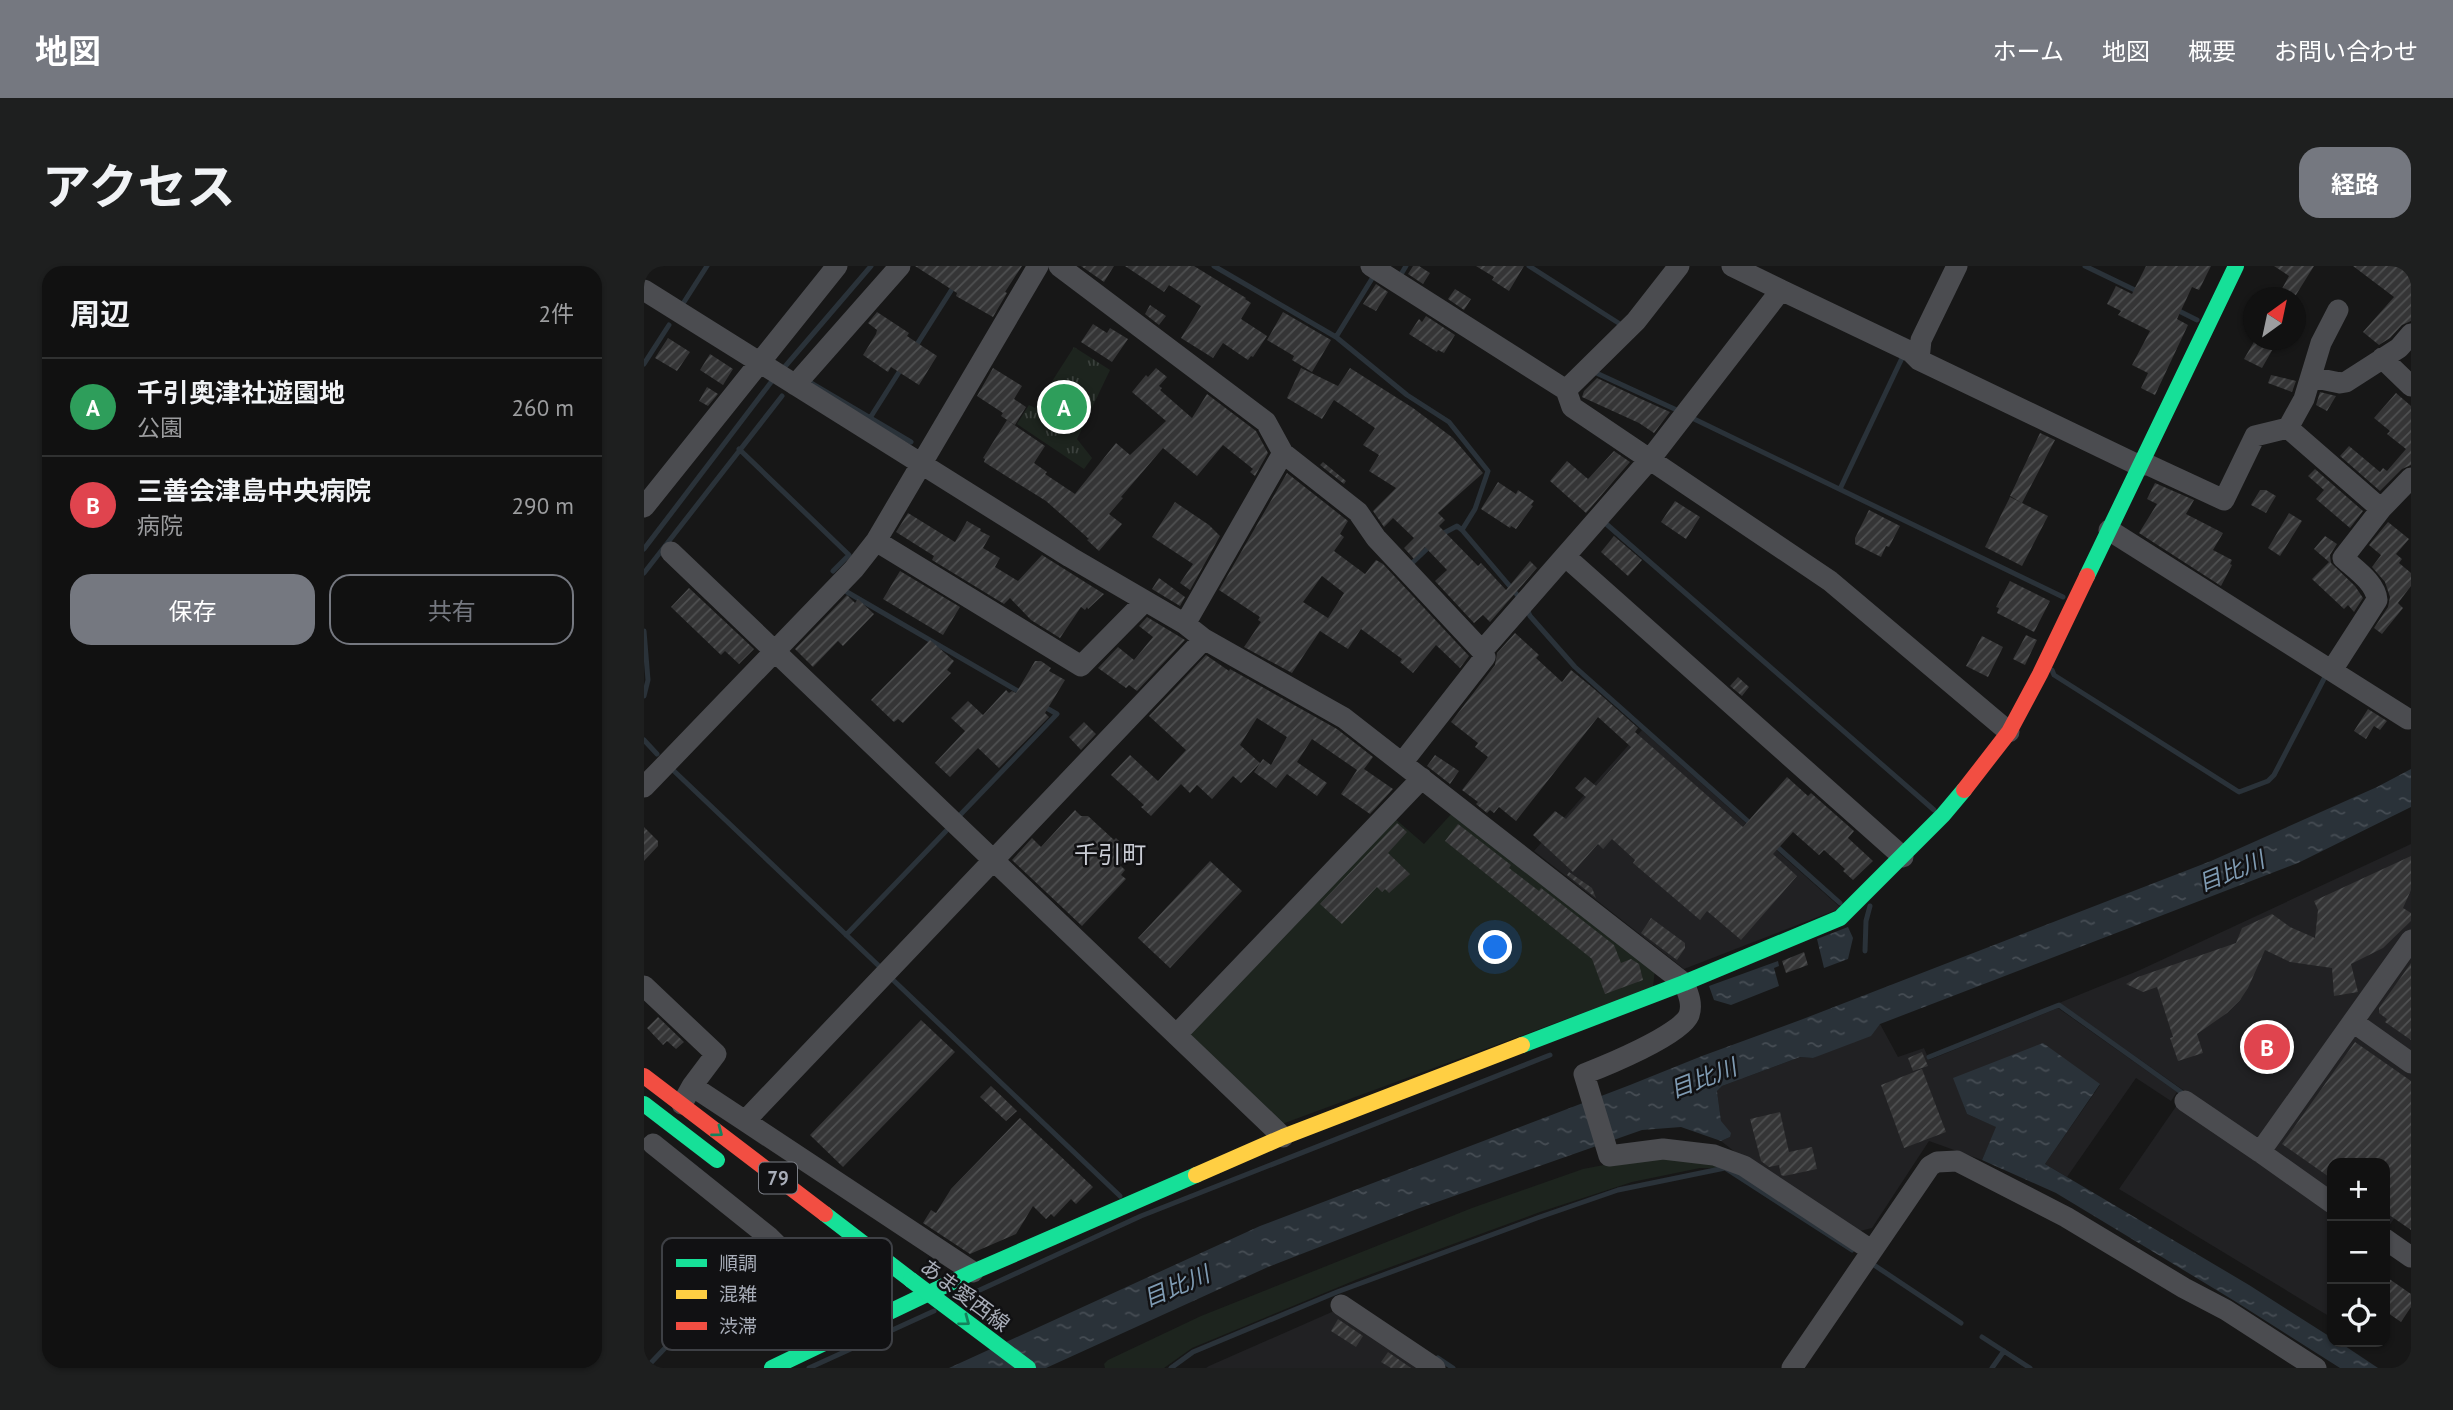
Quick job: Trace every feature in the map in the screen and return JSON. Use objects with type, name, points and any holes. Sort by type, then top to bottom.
[{"type":"street","points":[[644,507],[764,367],[837,266]]},
{"type":"street","points":[[791,383],[900,266]]},
{"type":"street","points":[[644,787],[854,569],[876,541],[1038,266]]},
{"type":"street","points":[[1059,266],[1266,422],[1283,453],[1358,512],[1376,538],[1482,651],[1485,657],[1402,763]]},
{"type":"street","points":[[1371,266],[1566,390],[1572,407],[1830,581],[2009,732]]},
{"type":"street","points":[[1566,390],[1636,321],[1679,266]]},
{"type":"street","points":[[1732,266],[1911,352],[1919,360],[2224,500],[2255,436],[2288,428],[2304,399],[2321,343],[2338,310]]},
{"type":"street","points":[[1919,360],[1921,340],[1957,266]]},
{"type":"street","points":[[892,1310],[973,1272],[1283,1138],[1684,983],[1840,918],[1943,816],[2009,732],[2040,674],[2236,266]]},
{"type":"street","points":[[644,290],[764,367],[1185,624],[1204,639],[1344,718],[1422,778],[1684,983],[1691,1001],[1689,1016],[1679,1027],[1623,1059],[1584,1074],[1609,1156],[1663,1149],[1714,1155],[1744,1166],[1871,1250]]},
{"type":"street","points":[[1482,651],[1651,458],[1781,290]]},
{"type":"street","points":[[2311,377],[2346,382],[2399,348],[2411,334]]},
{"type":"street","points":[[2382,358],[2411,386]]},
{"type":"street","points":[[2288,428],[2381,509]]},
{"type":"street","points":[[1185,624],[1283,453]]},
{"type":"street","points":[[2332,670],[2377,600],[2373,586],[2343,558],[2381,509],[2411,478]]},
{"type":"street","points":[[2109,530],[2408,719]]},
{"type":"street","points":[[876,541],[1081,666],[1145,601]]},
{"type":"street","points":[[671,552],[1283,1138]]},
{"type":"street","points":[[1566,557],[1903,857]]},
{"type":"street","points":[[746,1121],[1204,639]]},
{"type":"street","points":[[1177,1034],[1422,778]]},
{"type":"street","points":[[2260,1153],[2411,940]]},
{"type":"street","points":[[644,986],[716,1054],[687,1095],[746,1121],[973,1272]]},
{"type":"street","points":[[2353,1022],[2411,1063]]},
{"type":"street","name":"あま愛西線","points":[[644,1076],[687,1095],[860,1238]]},
{"type":"street","points":[[2185,1101],[2327,1200]]},
{"type":"street","name":"79","points":[[644,1104],[734,1173]]},
{"type":"street","points":[[668,1123],[648,1150],[770,1238]]},
{"type":"street","points":[[1792,1368],[1930,1166],[1937,1162],[1957,1161],[2066,1217],[2226,1310],[2316,1368]]},
{"type":"street","points":[[2390,1242],[2411,1257]]},
{"type":"street","name":"あま愛西線","points":[[892,1264],[1028,1368]]},
{"type":"street","name":"あま愛西線","points":[[892,1291],[921,1313]]},
{"type":"street","points":[[1341,1305],[1435,1368]]},
{"type":"street","points":[[772,1368],[809,1350]]},
{"type":"shaded area","points":[[1642,730],[1841,908],[1684,969],[1534,851]]},
{"type":"shaded area","points":[[2411,844],[2411,1195],[2390,1224],[2390,1158],[2327,1158],[2327,1315],[2119,1189],[2186,1092],[2059,1003],[2140,970]]},
{"type":"shaded area","points":[[2058,1008],[2177,1092],[2171,1101],[2136,1078],[2067,1177],[2045,1164],[2100,1085],[1954,1078],[1967,1114],[1997,1127],[1982,1160],[1929,1141],[1872,1228],[1860,1231],[1753,1166],[1721,1141],[1730,1137],[1721,1122],[1717,1091],[1722,1086],[1800,1057],[1813,1058],[1880,1024],[1898,1057],[1924,1048],[1929,1060]]},
{"type":"shaded area","points":[[1334,1311],[1426,1368],[1206,1368],[1209,1366]]},
{"type":"green space","points":[[1074,347],[1110,370],[1077,439],[1092,458],[1084,469],[1017,424],[1029,405],[1035,408]]},
{"type":"green space","points":[[1453,812],[1655,970],[1653,987],[1282,1124],[1190,1037],[1191,1030],[1393,817],[1424,844]]},
{"type":"green space","points":[[1685,1157],[1723,1168],[1700,1168],[1632,1182],[1540,1212],[1358,1279],[1192,1348],[1164,1368],[1105,1368],[1104,1364],[1108,1360],[1201,1316],[1472,1208],[1583,1169],[1630,1160]]},
{"type":"water","name":"目比川","points":[[2411,769],[2411,807],[2298,863],[1880,1024],[1871,1036],[1813,1058],[1800,1057],[1722,1086],[1717,1091],[1721,1121],[1731,1133],[1730,1137],[1721,1141],[1681,1127],[1642,1130],[1417,1209],[1268,1267],[1046,1368],[949,1368],[1260,1226],[2211,861],[2377,787]]},
{"type":"water","points":[[1848,927],[1853,938],[1848,959],[1824,968],[1817,939]]},
{"type":"water","points":[[1778,961],[1779,966],[1774,968],[1779,986],[1731,1005],[1714,1000],[1709,986]]},
{"type":"water","points":[[2043,1043],[2100,1084],[2045,1164],[2249,1285],[2327,1335],[2327,1347],[2346,1347],[2378,1368],[2340,1368],[2056,1193],[1982,1160],[1996,1127],[1967,1114],[1953,1078]]},
{"type":"building","points":[[915,266],[1022,266],[993,317],[956,296],[957,293]]},
{"type":"building","points":[[1081,266],[1114,266],[1104,282]]},
{"type":"building","points":[[1125,266],[1194,266],[1246,298],[1251,303],[1241,319],[1267,336],[1248,360],[1223,343],[1213,358],[1181,338],[1201,306],[1169,285],[1164,292]]},
{"type":"building","points":[[1413,266],[1419,266],[1430,273],[1423,284],[1408,274]]},
{"type":"building","points":[[1476,266],[1524,266],[1509,291],[1492,280],[1494,277]]},
{"type":"building","points":[[2146,266],[2211,266],[2199,290],[2192,287],[2177,319],[2188,325],[2155,395],[2141,388],[2148,373],[2132,365],[2150,331],[2118,315],[2121,311],[2107,304],[2116,286],[2132,294]]},
{"type":"building","points":[[2274,266],[2314,266],[2301,287],[2283,287],[2289,276]]},
{"type":"building","points":[[2353,266],[2411,266],[2411,321],[2402,325],[2379,345],[2363,332],[2394,297]]},
{"type":"building","points":[[1376,284],[1388,292],[1376,311],[1363,304]]},
{"type":"building","points":[[1455,289],[1471,299],[1464,310],[1448,299]]},
{"type":"building","points":[[1150,305],[1166,316],[1159,325],[1145,314]]},
{"type":"building","points":[[877,312],[937,356],[919,385],[891,367],[888,372],[863,355],[876,334],[877,330],[868,323]]},
{"type":"building","points":[[1283,312],[1331,340],[1312,372],[1292,360],[1294,356],[1267,340]]},
{"type":"building","points":[[1426,316],[1455,335],[1444,353],[1438,350],[1437,352],[1409,334],[1419,319],[1422,322]]},
{"type":"building","points":[[1093,324],[1107,333],[1110,328],[1128,339],[1112,362],[1081,342]]},
{"type":"building","points":[[668,338],[690,352],[677,371],[655,358]]},
{"type":"building","points":[[2249,350],[2272,350],[2262,368],[2244,359]]},
{"type":"building","points":[[710,354],[733,369],[723,385],[700,370]]},
{"type":"building","points":[[993,368],[1022,386],[1014,399],[1026,407],[1015,425],[1001,416],[1003,413],[977,396]]},
{"type":"building","points":[[1156,368],[1167,377],[1159,386],[1162,388],[1160,390],[1192,418],[1207,394],[1256,431],[1268,453],[1255,476],[1250,472],[1253,469],[1223,445],[1197,476],[1163,448],[1109,514],[1122,524],[1099,551],[1046,501],[984,462],[983,458],[1007,420],[1045,446],[1034,463],[1047,472],[1045,474],[1075,494],[1116,443],[1130,455],[1166,421],[1132,392],[1146,375],[1148,377]]},
{"type":"building","points":[[1301,368],[1338,386],[1350,368],[1413,408],[1453,438],[1483,473],[1438,513],[1445,520],[1439,526],[1478,566],[1481,563],[1506,590],[1530,561],[1537,568],[1490,622],[1483,615],[1474,623],[1435,581],[1447,570],[1425,547],[1414,559],[1404,548],[1414,538],[1393,518],[1384,527],[1373,511],[1396,488],[1369,471],[1379,455],[1363,445],[1375,428],[1334,400],[1322,419],[1287,398]]},
{"type":"building","points":[[2271,375],[2296,381],[2292,392],[2268,383]]},
{"type":"building","points":[[1597,378],[1670,412],[1654,433],[1639,423],[1582,397],[1584,391]]},
{"type":"building","points":[[707,387],[718,394],[708,406],[699,401]]},
{"type":"building","points":[[2320,392],[2336,396],[2327,411],[2316,405]]},
{"type":"building","points":[[2396,393],[2411,406],[2411,465],[2402,469],[2380,491],[2340,456],[2349,446],[2380,472],[2383,468],[2387,471],[2406,449],[2387,434],[2390,431],[2374,418]]},
{"type":"building","points":[[2040,433],[2055,440],[2022,503],[2010,496]]},
{"type":"building","points":[[1614,451],[1630,462],[1586,513],[1550,481],[1567,461],[1588,479]]},
{"type":"building","points":[[1323,462],[1346,481],[1344,484],[1320,465]]},
{"type":"building","points":[[2315,469],[2363,511],[2350,528],[2316,499],[2324,490],[2308,476]]},
{"type":"building","points":[[1287,473],[1348,521],[1340,534],[1344,537],[1334,551],[1365,574],[1376,560],[1383,564],[1469,656],[1460,668],[1436,645],[1413,673],[1400,662],[1402,659],[1361,629],[1348,649],[1320,631],[1292,673],[1244,647],[1261,622],[1258,620],[1260,617],[1219,590]],"holes":[[[1322,576],[1344,593],[1328,618],[1303,602]]]},
{"type":"building","points":[[1498,482],[1516,494],[1518,490],[1534,501],[1516,529],[1511,526],[1510,528],[1481,509]]},
{"type":"building","points":[[2155,483],[2194,500],[2186,514],[2223,533],[2213,550],[2232,560],[2232,565],[2221,586],[2139,533],[2157,504],[2147,499]]},
{"type":"building","points":[[2260,490],[2266,490],[2276,496],[2266,513],[2251,505]]},
{"type":"building","points":[[2010,497],[2048,516],[2022,566],[1985,547]]},
{"type":"building","points":[[1675,501],[1700,517],[1686,539],[1661,522]]},
{"type":"building","points":[[1175,502],[1209,525],[1220,536],[1190,590],[1180,583],[1193,564],[1152,537]]},
{"type":"building","points":[[1869,510],[1900,526],[1881,557],[1855,544],[1855,538]]},
{"type":"building","points":[[908,513],[955,542],[967,521],[981,529],[980,531],[990,536],[983,548],[1000,558],[995,567],[1018,581],[1042,555],[1104,594],[1088,609],[1081,607],[1060,638],[1031,620],[1010,598],[1004,604],[932,560],[934,556],[896,532]]},
{"type":"building","points":[[2289,513],[2302,521],[2280,556],[2268,548]]},
{"type":"building","points":[[2388,522],[2409,539],[2396,554],[2402,559],[2399,563],[2411,573],[2411,586],[2398,603],[2403,608],[2382,634],[2374,628],[2388,607],[2390,597],[2385,582],[2372,567],[2381,555],[2369,545]]},
{"type":"building","points":[[1614,536],[1642,560],[1628,576],[1601,552]]},
{"type":"building","points":[[2325,536],[2337,544],[2330,555],[2331,563],[2355,586],[2363,598],[2354,612],[2348,605],[2344,609],[2312,579],[2329,562],[2314,549]]},
{"type":"building","points":[[900,571],[960,607],[943,635],[883,599]]},
{"type":"building","points":[[1159,578],[1185,597],[1180,606],[1152,589]]},
{"type":"building","points":[[2010,581],[2050,601],[2034,632],[1997,613],[1999,608],[1996,607]]},
{"type":"building","points":[[689,588],[754,649],[739,664],[725,651],[721,655],[671,607]]},
{"type":"building","points":[[847,595],[855,603],[858,599],[874,614],[843,646],[838,641],[813,667],[795,649]]},
{"type":"building","points":[[1147,617],[1185,640],[1137,691],[1129,685],[1126,688],[1098,668],[1118,647],[1134,660],[1153,637],[1139,626]]},
{"type":"building","points":[[1515,633],[1539,655],[1536,658],[1562,682],[1571,670],[1593,688],[1638,728],[1635,732],[1743,827],[1787,777],[1808,796],[1811,793],[1854,831],[1848,838],[1873,861],[1853,880],[1824,850],[1819,855],[1793,832],[1773,854],[1797,876],[1741,940],[1707,911],[1700,920],[1633,863],[1635,860],[1612,839],[1603,849],[1598,844],[1573,872],[1533,835],[1555,811],[1566,819],[1586,797],[1575,788],[1585,777],[1596,786],[1631,747],[1598,717],[1516,821],[1499,807],[1494,813],[1490,810],[1487,813],[1462,790],[1488,757],[1475,747],[1478,743],[1451,722],[1495,665],[1497,653]]},
{"type":"building","points":[[2026,635],[2037,640],[2025,665],[2013,659]]},
{"type":"building","points":[[1982,636],[2003,647],[1988,677],[1966,666]]},
{"type":"building","points":[[930,640],[954,661],[947,670],[951,673],[903,723],[898,719],[894,722],[871,700]]},
{"type":"building","points":[[1206,655],[1229,671],[1230,669],[1337,729],[1373,757],[1364,769],[1393,789],[1370,814],[1341,794],[1357,770],[1312,739],[1297,762],[1327,783],[1317,796],[1287,774],[1276,788],[1254,772],[1263,759],[1271,765],[1287,737],[1257,718],[1240,745],[1260,763],[1241,783],[1233,776],[1212,799],[1197,785],[1190,793],[1181,784],[1151,816],[1141,807],[1144,805],[1111,775],[1130,755],[1158,781],[1186,750],[1149,716]]},
{"type":"building","points":[[1035,661],[1041,661],[1051,668],[1049,671],[1065,680],[1045,713],[1049,717],[999,768],[978,748],[950,777],[935,763],[965,731],[951,718],[968,701],[983,715],[1006,690],[1016,693]]},
{"type":"building","points":[[1738,677],[1749,687],[1742,696],[1730,686]]},
{"type":"building","points":[[2368,709],[2387,721],[2380,730],[2374,726],[2366,739],[2354,731]]},
{"type":"building","points":[[1084,722],[1096,734],[1081,750],[1069,737]]},
{"type":"building","points":[[1435,755],[1459,771],[1450,784],[1427,766]]},
{"type":"building","points":[[1075,810],[1081,816],[1088,816],[1131,853],[1120,865],[1125,870],[1121,875],[1126,879],[1082,926],[1012,860],[1032,838],[1041,847]]},
{"type":"building","points":[[1397,823],[1407,832],[1388,853],[1410,874],[1389,893],[1385,889],[1382,892],[1377,887],[1342,924],[1320,904]]},
{"type":"building","points":[[1458,824],[1511,865],[1509,868],[1539,891],[1541,888],[1614,945],[1621,963],[1631,959],[1639,964],[1643,980],[1605,994],[1592,959],[1445,841]]},
{"type":"building","points":[[644,827],[658,841],[658,846],[644,861]]},
{"type":"building","points":[[2411,856],[2411,890],[2403,908],[2411,913],[2411,921],[2383,948],[2351,964],[2358,992],[2334,996],[2332,968],[2290,962],[2265,950],[2240,1000],[2227,1013],[2197,1034],[2203,1053],[2178,1061],[2157,987],[2143,992],[2126,984],[2138,977],[2236,943],[2242,928],[2272,914],[2290,927],[2315,938],[2318,910],[2314,901]]},
{"type":"building","points":[[1210,861],[1242,891],[1170,968],[1138,938]]},
{"type":"building","points":[[1569,872],[1592,888],[1596,898],[1567,875]]},
{"type":"building","points":[[1651,918],[1685,943],[1685,948],[1677,960],[1641,933]]},
{"type":"building","points":[[1804,952],[1808,965],[1786,973],[1782,961]]},
{"type":"building","points":[[2411,963],[2411,1040],[2385,1022],[2387,1019],[2379,1013],[2379,1008]]},
{"type":"building","points":[[658,1017],[684,1042],[676,1049],[667,1041],[663,1045],[647,1028]]},
{"type":"building","points":[[921,1020],[955,1052],[843,1167],[810,1135]]},
{"type":"building","points":[[2355,1042],[2411,1081],[2411,1230],[2390,1215],[2390,1158],[2327,1158],[2327,1176],[2282,1144]]},
{"type":"building","points":[[1922,1052],[1928,1066],[1913,1071],[1908,1058]]},
{"type":"building","points":[[1922,1069],[1946,1132],[1904,1148],[1881,1085]]},
{"type":"building","points":[[991,1086],[1017,1111],[1006,1121],[980,1097]]},
{"type":"building","points":[[1780,1112],[1789,1152],[1812,1147],[1817,1169],[1784,1176],[1781,1175],[1779,1165],[1769,1167],[1761,1161],[1750,1119]]},
{"type":"building","points":[[1020,1118],[1093,1187],[1076,1204],[1071,1199],[1054,1217],[1051,1214],[1046,1219],[1033,1206],[1016,1234],[970,1254],[923,1223],[931,1210],[936,1213],[951,1189]]},
{"type":"building","points":[[2390,1279],[2411,1294],[2411,1307],[2401,1322],[2390,1314]]},
{"type":"building","points":[[1338,1319],[1363,1336],[1356,1347],[1331,1331]]},
{"type":"building","points":[[1388,1352],[1411,1368],[1391,1368],[1381,1362]]},
{"type":"waterway","points":[[684,302],[707,266]]},
{"type":"waterway","points":[[782,370],[871,266]]},
{"type":"waterway","points":[[1214,266],[1336,337],[1373,277]]},
{"type":"waterway","points":[[1398,275],[1400,276],[1406,266]]},
{"type":"waterway","points":[[1529,266],[1620,324]]},
{"type":"waterway","points":[[2085,266],[2141,293]]},
{"type":"waterway","points":[[914,349],[954,286]]},
{"type":"waterway","points":[[2175,309],[2197,320]]},
{"type":"waterway","points":[[644,364],[669,325]]},
{"type":"waterway","points":[[1336,337],[1407,395],[1449,422],[1488,471],[1475,509],[1462,530],[1519,597]]},
{"type":"waterway","points":[[1840,489],[1903,356]]},
{"type":"waterway","points":[[870,418],[901,369]]},
{"type":"waterway","points":[[1592,371],[1681,412]]},
{"type":"waterway","points":[[644,549],[775,377]]},
{"type":"waterway","points":[[811,383],[911,442]]},
{"type":"waterway","points":[[644,573],[782,396]]},
{"type":"waterway","points":[[1690,417],[2063,597]]},
{"type":"waterway","points":[[739,449],[849,555],[833,571]]},
{"type":"waterway","points":[[1604,522],[1934,810]]},
{"type":"waterway","points":[[1442,534],[1457,526],[1462,530]]},
{"type":"waterway","points":[[1409,566],[1430,546]]},
{"type":"waterway","points":[[847,592],[1023,694]]},
{"type":"waterway","points":[[1527,609],[1530,616],[1575,667],[1751,824]]},
{"type":"waterway","points":[[644,631],[648,680],[644,696]]},
{"type":"waterway","points":[[2052,670],[2054,675],[2239,792],[2268,781],[2274,775],[2327,673]]},
{"type":"waterway","points":[[961,814],[1057,714],[1043,706]]},
{"type":"waterway","points":[[644,740],[657,754]]},
{"type":"waterway","points":[[674,771],[880,967]]},
{"type":"waterway","points":[[846,935],[946,831]]},
{"type":"waterway","points":[[1774,844],[1840,903]]},
{"type":"waterway","points":[[1865,951],[1866,921],[1870,906]]},
{"type":"waterway","points":[[891,978],[1120,1196]]},
{"type":"waterway","points":[[1929,1057],[2059,1005],[2181,1092]]},
{"type":"waterway","points":[[958,1300],[1141,1216],[1550,1055]]},
{"type":"waterway","points":[[1171,1368],[1193,1352],[1337,1292],[1537,1218],[1618,1190],[1725,1168],[1852,1250]]},
{"type":"waterway","points":[[1874,1265],[1961,1323]]},
{"type":"waterway","points":[[892,1330],[934,1311]]},
{"type":"waterway","points":[[1982,1337],[2030,1368]]},
{"type":"waterway","points":[[646,1368],[663,1350]]},
{"type":"waterway","points":[[809,1368],[848,1350]]},
{"type":"waterway","points":[[1992,1368],[2004,1351]]},
{"type":"waterway","points":[[1438,1358],[1453,1368]]},
{"type":"traffic: fast","points":[[2087,576],[2236,266]]},
{"type":"traffic: fast","points":[[1522,1045],[1684,983],[1840,918],[1943,815],[1964,790]]},
{"type":"traffic: fast","points":[[644,1104],[717,1160]]},
{"type":"traffic: fast","points":[[892,1311],[973,1272],[1196,1175]]},
{"type":"traffic: fast","points":[[825,1214],[856,1238]]},
{"type":"traffic: fast","points":[[892,1265],[911,1280]]},
{"type":"traffic: fast","points":[[911,1280],[1028,1368]]},
{"type":"traffic: fast","points":[[772,1368],[810,1350]]},
{"type":"traffic: slow","points":[[1196,1175],[1283,1137],[1522,1045]]},
{"type":"traffic: jam","points":[[1964,790],[2009,732],[2087,576]]},
{"type":"traffic: jam","points":[[644,1076],[825,1214]]},
{"type":"place","name":"千引奥津社遊園地","points":[[1064,407]]},
{"type":"place","name":"三善会津島中央病院","points":[[2267,1047]]},
{"type":"district","name":"千引町","points":[[1110,854]]}]
